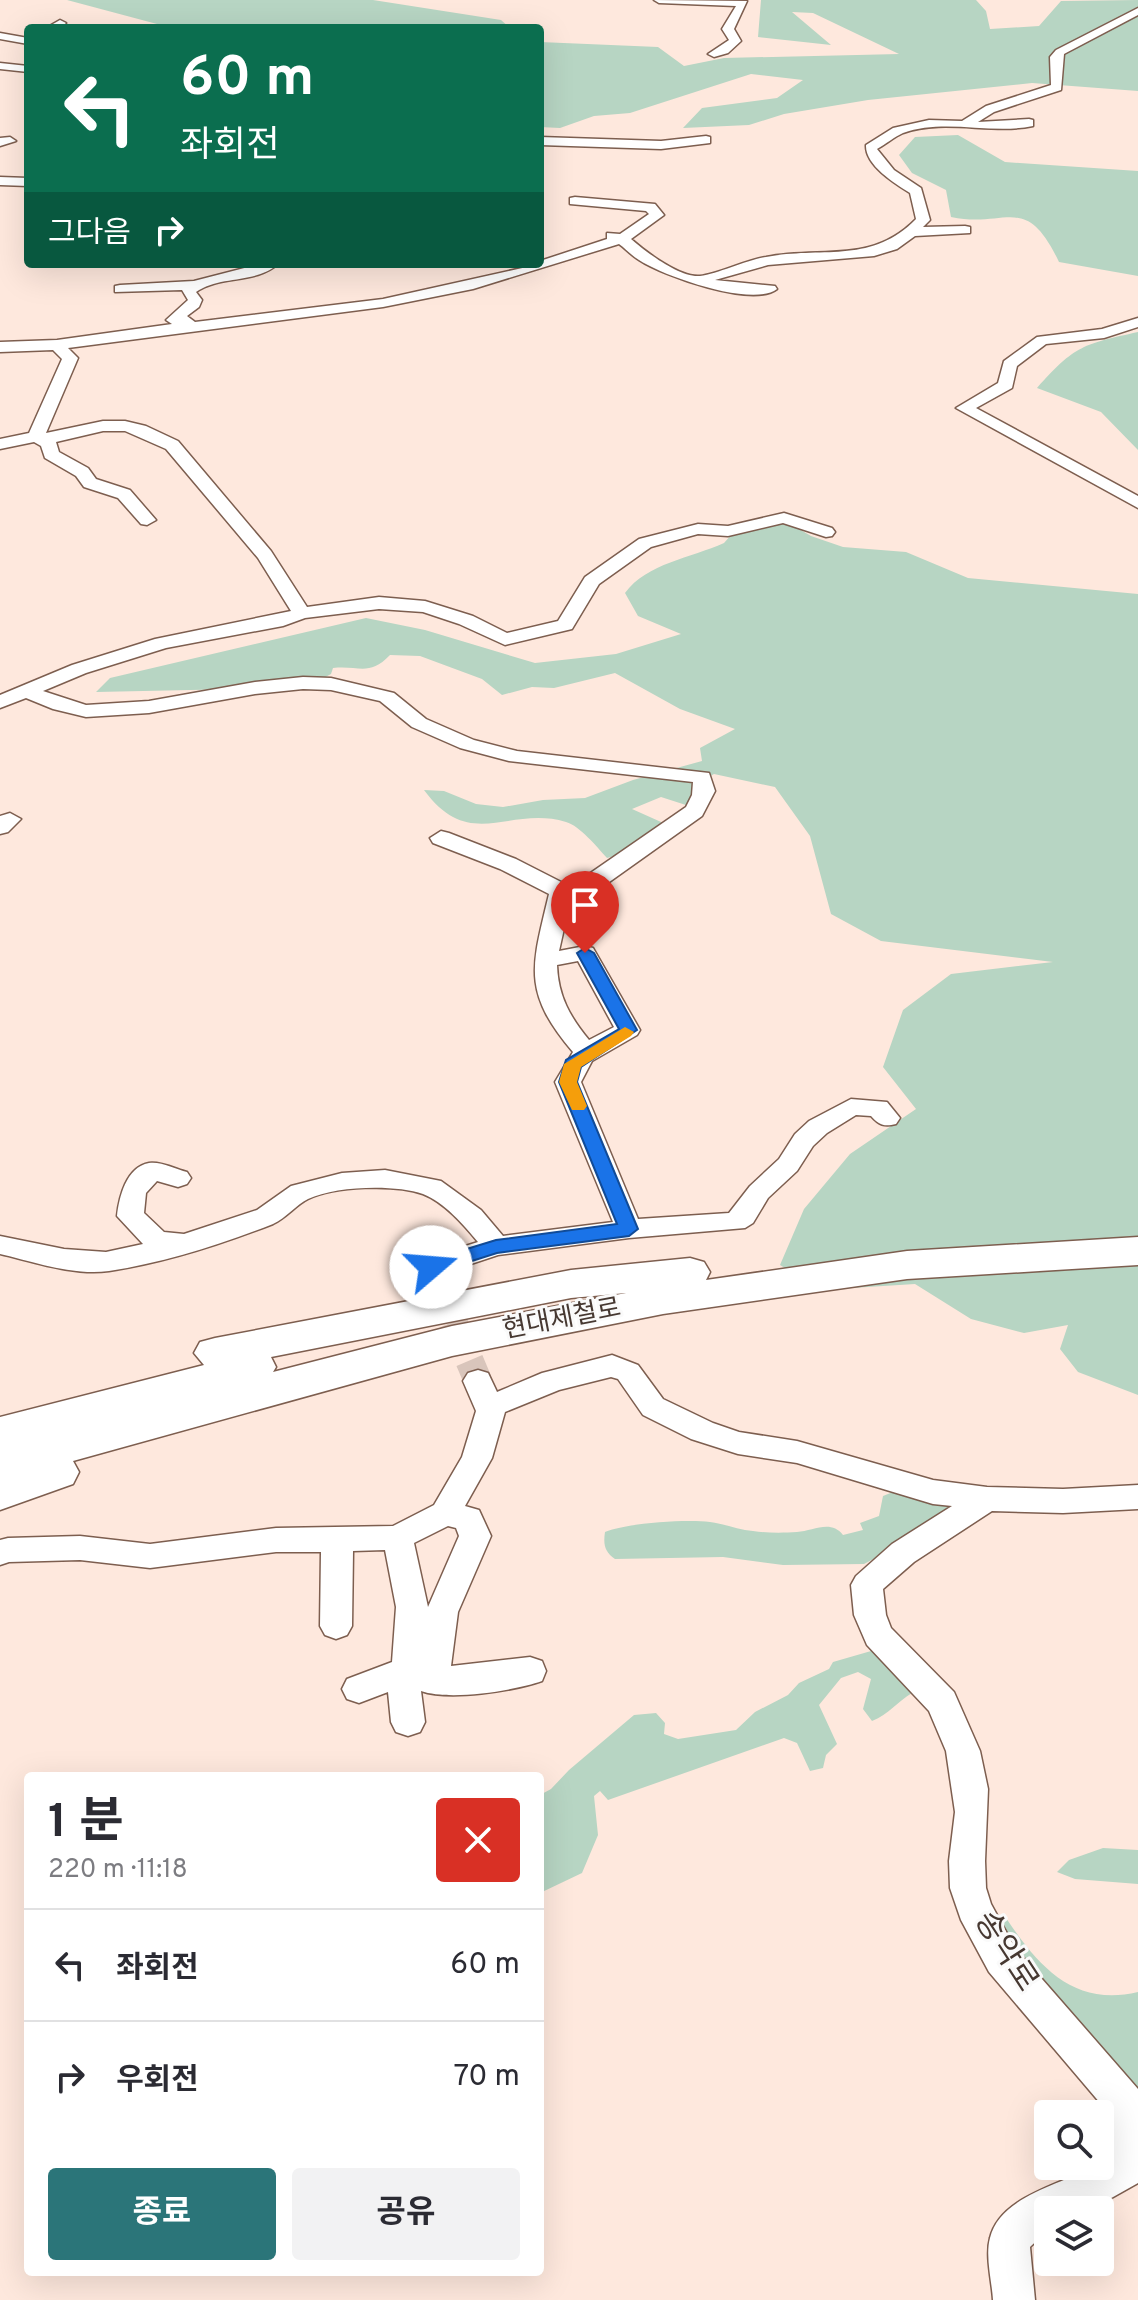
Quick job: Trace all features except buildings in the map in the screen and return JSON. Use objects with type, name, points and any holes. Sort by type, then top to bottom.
[{"type":"highway","name":"현대제철로","points":[[0,1433],[315,1351],[576,1295],[737,1267],[935,1247],[1138,1235]]},
{"type":"highway","name":"현대제철로","points":[[0,1465],[452,1341],[663,1300],[907,1265],[1138,1251]]},
{"type":"highway","points":[[0,1411],[186,1359],[378,1320],[571,1284],[737,1267]]},
{"type":"highway","points":[[0,1493],[198,1428],[429,1366],[790,1280]]},
{"type":"street","points":[[659,0],[743,3],[728,29],[735,41],[724,51],[714,54]]},
{"type":"street","points":[[965,124],[990,109],[1057,87],[1056,57],[1060,52],[1138,11]]},
{"type":"street","points":[[0,36],[24,40]]},
{"type":"street","points":[[0,66],[24,69]]},
{"type":"street","points":[[700,281],[737,267],[775,259],[871,254],[899,244],[923,220],[916,191],[899,181],[870,148],[898,131],[965,124],[1011,127],[1029,123]]},
{"type":"street","points":[[544,141],[661,145],[706,140]]},
{"type":"street","points":[[0,181],[24,182]]},
{"type":"street","points":[[544,261],[618,237],[657,215],[650,207],[575,201]]},
{"type":"street","points":[[913,232],[965,230]]},
{"type":"street","points":[[618,237],[644,259],[700,281],[746,291],[770,289]]},
{"type":"street","points":[[195,290],[213,278],[249,273],[261,268]]},
{"type":"street","points":[[0,347],[57,345],[122,334],[383,303],[468,286],[523,268]]},
{"type":"street","points":[[120,289],[226,293]]},
{"type":"street","points":[[173,320],[194,304],[195,290]]},
{"type":"street","points":[[122,334],[173,320],[211,324]]},
{"type":"street","points":[[1138,322],[1104,333],[1042,340],[1009,364],[1006,385],[964,408],[1138,503]]},
{"type":"street","points":[[36,437],[70,358],[57,345]]},
{"type":"street","points":[[0,444],[36,437],[54,438],[103,426],[125,426],[140,429],[172,445],[265,555],[302,613]]},
{"type":"street","points":[[36,437],[49,444],[51,454],[82,472],[90,483],[124,494],[147,520]]},
{"type":"street","points":[[0,702],[79,669],[162,643],[283,620],[302,613],[379,603],[425,607],[466,620],[505,639],[565,625],[592,581],[645,543],[698,529],[728,531],[784,518],[826,532]]},
{"type":"street","points":[[26,691],[60,705],[86,711],[149,707],[267,686],[331,684],[387,697],[419,723],[467,744],[516,757],[702,777],[705,783],[704,796],[694,811],[580,890],[561,891],[508,864],[441,838]]},
{"type":"street","points":[[561,891],[545,960],[545,986],[555,1015],[587,1053]]},
{"type":"street","points":[[545,960],[585,953],[628,1030],[573,1064],[568,1082],[629,1229]]},
{"type":"street","points":[[437,1283],[431,1267],[496,1246],[629,1229],[735,1222],[743,1217],[759,1192],[788,1165],[804,1140],[818,1127],[851,1107],[878,1108],[887,1118]]},
{"type":"street","points":[[178,1178],[152,1171],[133,1191],[130,1216],[157,1241],[185,1243]]},
{"type":"street","points":[[0,1245],[64,1259],[106,1262],[185,1243],[267,1216],[300,1192],[342,1182],[385,1179],[432,1187],[471,1216],[496,1246]]},
{"type":"street","points":[[0,1553],[8,1550],[80,1548],[150,1556],[276,1540],[397,1538],[445,1513],[477,1458],[491,1411],[484,1394],[612,1366],[628,1372],[653,1407],[702,1431],[738,1443],[797,1452],[933,1492],[987,1499],[1063,1501],[1138,1497]]},
{"type":"street","name":"송악로","points":[[987,1499],[903,1553],[867,1585],[870,1615],[878,1636],[942,1702],[963,1751],[972,1812],[967,1861],[968,1888],[980,1919],[1002,1960],[1131,2110],[1132,2163],[1105,2182],[1026,2220],[1009,2240],[1014,2300]]},
{"type":"street","points":[[445,1513],[468,1519],[475,1536],[442,1612],[432,1681],[530,1671]]},
{"type":"street","points":[[397,1538],[411,1603],[412,1648],[404,1672],[403,1703],[408,1722]]},
{"type":"street","points":[[336,1626],[337,1539]]},
{"type":"street","points":[[359,1689],[404,1672]]},
{"type":"green space","points":[[67,0],[373,0],[501,20],[506,24],[157,24]]},
{"type":"green space","points":[[761,0],[976,0],[986,11],[990,29],[1039,26],[1061,1],[1138,0],[1138,91],[1032,83],[868,100],[784,114],[749,125],[683,128],[702,108],[777,98],[803,80],[751,74],[630,113],[594,116],[560,128],[544,127],[544,42],[658,47],[684,66],[724,58],[899,54],[813,13],[792,12],[831,45],[758,37]]},
{"type":"green space","points":[[958,135],[1005,162],[1138,171],[1138,276],[1059,262],[1047,240],[1025,220],[1013,217],[951,217],[946,190],[912,173],[899,155],[915,137]]},
{"type":"green space","points":[[1138,332],[1138,450],[1101,412],[1037,388],[1061,363],[1082,348]]},
{"type":"green space","points":[[787,522],[811,536],[843,547],[906,552],[968,578],[1138,594],[1138,1395],[1078,1372],[1060,1349],[1068,1325],[1024,1333],[971,1319],[915,1284],[820,1290],[780,1265],[804,1209],[850,1154],[916,1109],[883,1067],[903,1010],[951,974],[1053,962],[881,941],[831,914],[810,836],[775,787],[714,774],[696,784],[689,806],[661,797],[632,809],[670,826],[625,853],[607,858],[582,832],[566,822],[545,818],[474,823],[458,819],[441,809],[424,790],[444,791],[476,804],[503,807],[543,800],[585,798],[633,780],[702,761],[700,748],[735,729],[680,709],[615,673],[554,688],[532,687],[502,695],[482,679],[420,656],[390,655],[376,666],[363,669],[333,668],[331,674],[318,681],[238,689],[96,692],[110,678],[366,618],[425,630],[535,663],[616,654],[681,634],[638,616],[625,593],[634,583],[670,562],[724,543],[732,534]]},
{"type":"green space","points":[[893,1492],[949,1504],[946,1521],[864,1564],[783,1565],[723,1557],[615,1559],[605,1544],[605,1532],[672,1521],[710,1522],[769,1532],[797,1532],[827,1527],[843,1535],[863,1530],[860,1523],[879,1516],[883,1496]]},
{"type":"green space","points":[[878,1649],[912,1693],[872,1721],[863,1709],[871,1679],[858,1672],[841,1678],[819,1705],[837,1744],[826,1755],[823,1768],[810,1771],[797,1743],[784,1738],[608,1800],[600,1791],[594,1796],[598,1835],[582,1873],[544,1891],[544,1793],[634,1715],[656,1713],[665,1723],[664,1734],[678,1739],[736,1730],[755,1712],[788,1695],[799,1683],[829,1669],[833,1662]]},
{"type":"green space","points":[[1103,1848],[1138,1850],[1138,1884],[1075,1879],[1057,1872],[1069,1860]]},
{"type":"green space","points":[[1006,1918],[1045,1967],[1060,1979],[1095,1994],[1138,1992],[1138,2109],[994,1923]]},
{"type":"tunnel","points":[[437,1283],[478,1381]]},
{"type":"slow traffic","points":[[578,1106],[568,1082],[573,1064],[625,1032]]},
{"type":"route","points":[[431,1267],[496,1246],[629,1229],[568,1082],[573,1064],[628,1030],[585,953]]}]
